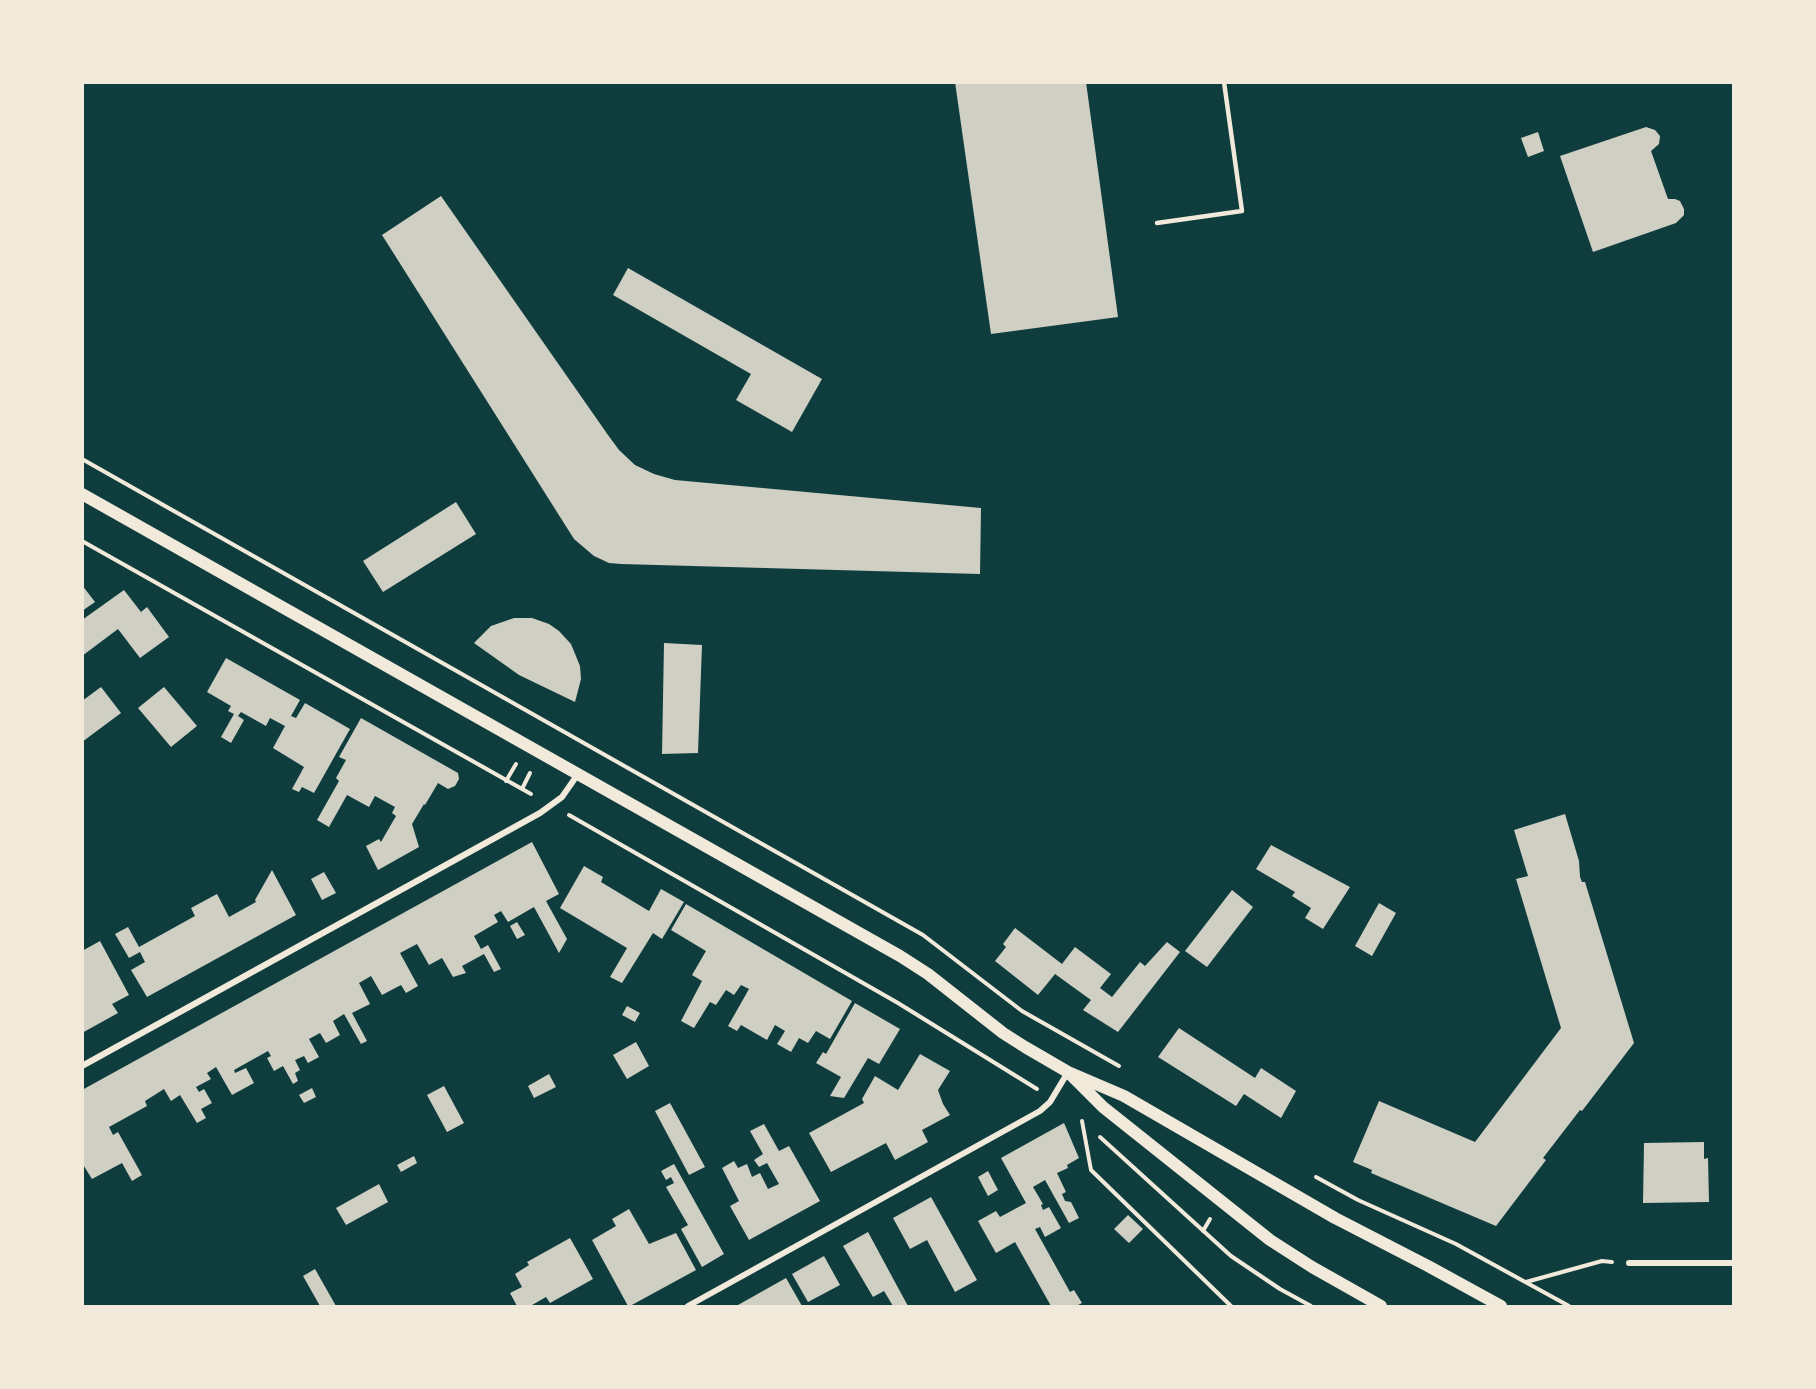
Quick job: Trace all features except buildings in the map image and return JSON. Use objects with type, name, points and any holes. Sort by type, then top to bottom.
[{"type":"main road","points":[[82,494],[900,956],[928,974],[1013,1040],[1068,1072],[1124,1096],[1293,1194],[1501,1306]]},
{"type":"main road","points":[[1068,1072],[1102,1107],[1270,1240],[1381,1306]]},
{"type":"street","points":[[82,1066],[540,813],[567,792],[578,774]]},
{"type":"street","points":[[688,1306],[1040,1111],[1052,1098],[1068,1072]]},
{"type":"street","points":[[1629,1263],[1734,1263]]},
{"type":"lane","points":[[1157,223],[1242,211],[1224,82]]},
{"type":"path","points":[[82,541],[898,1003],[1052,1098],[1091,1129]]},
{"type":"path","points":[[1082,1121],[1091,1170],[1232,1306]]},
{"type":"path","points":[[1099,1137],[1231,1256],[1280,1289],[1311,1306]]},
{"type":"path","points":[[1526,1282],[1602,1261],[1629,1263]]}]
